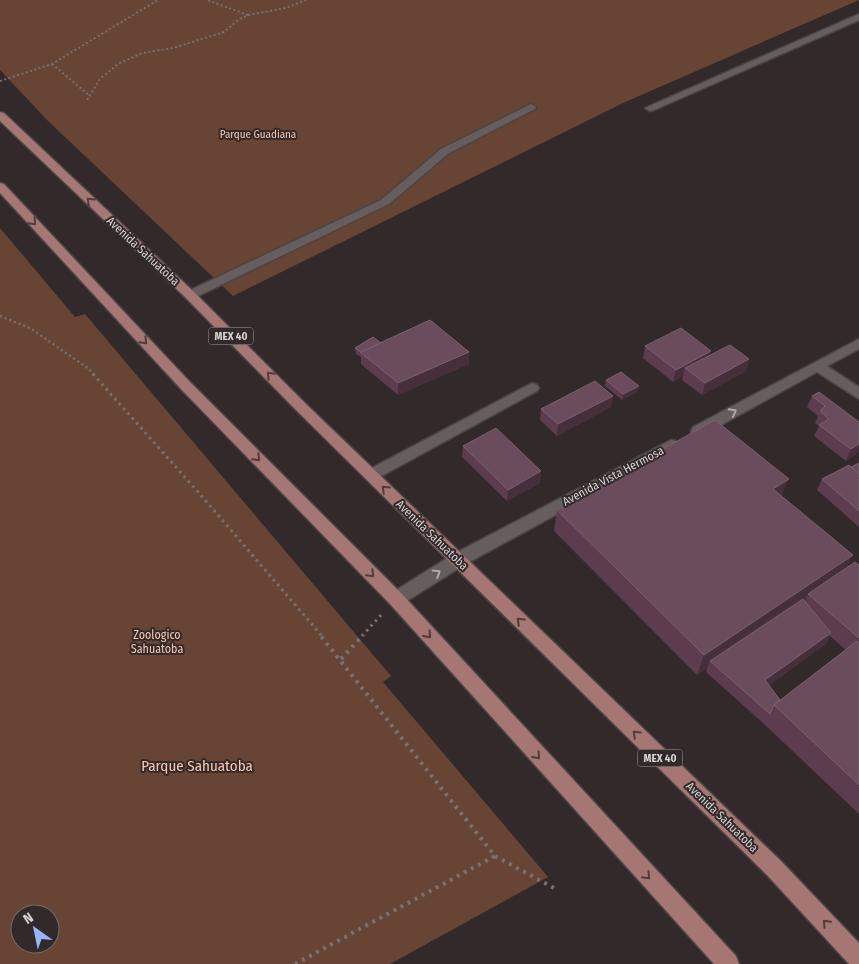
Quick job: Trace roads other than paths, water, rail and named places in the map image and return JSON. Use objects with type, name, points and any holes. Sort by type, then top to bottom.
[{"type":"main road","name":"Avenida Sahuatoba","points":[[0,115],[190,295],[370,475],[774,868],[859,959]]},
{"type":"main road","points":[[0,186],[186,386],[396,599],[728,964]]},
{"type":"street","points":[[650,108],[859,16]]},
{"type":"street","points":[[190,295],[385,202],[445,151],[531,107]]},
{"type":"street","name":"Avenida Vista Hermosa","points":[[396,599],[458,560],[859,343]]},
{"type":"street","points":[[818,366],[859,394]]},
{"type":"street","points":[[370,475],[532,388]]},
{"type":"park label","name":"Parque Guadiana","points":[[258,134]]},
{"type":"park label","name":"Zoologico Sahuatoba","points":[[157,642]]},
{"type":"park label","name":"Parque Sahuatoba","points":[[197,766]]}]
